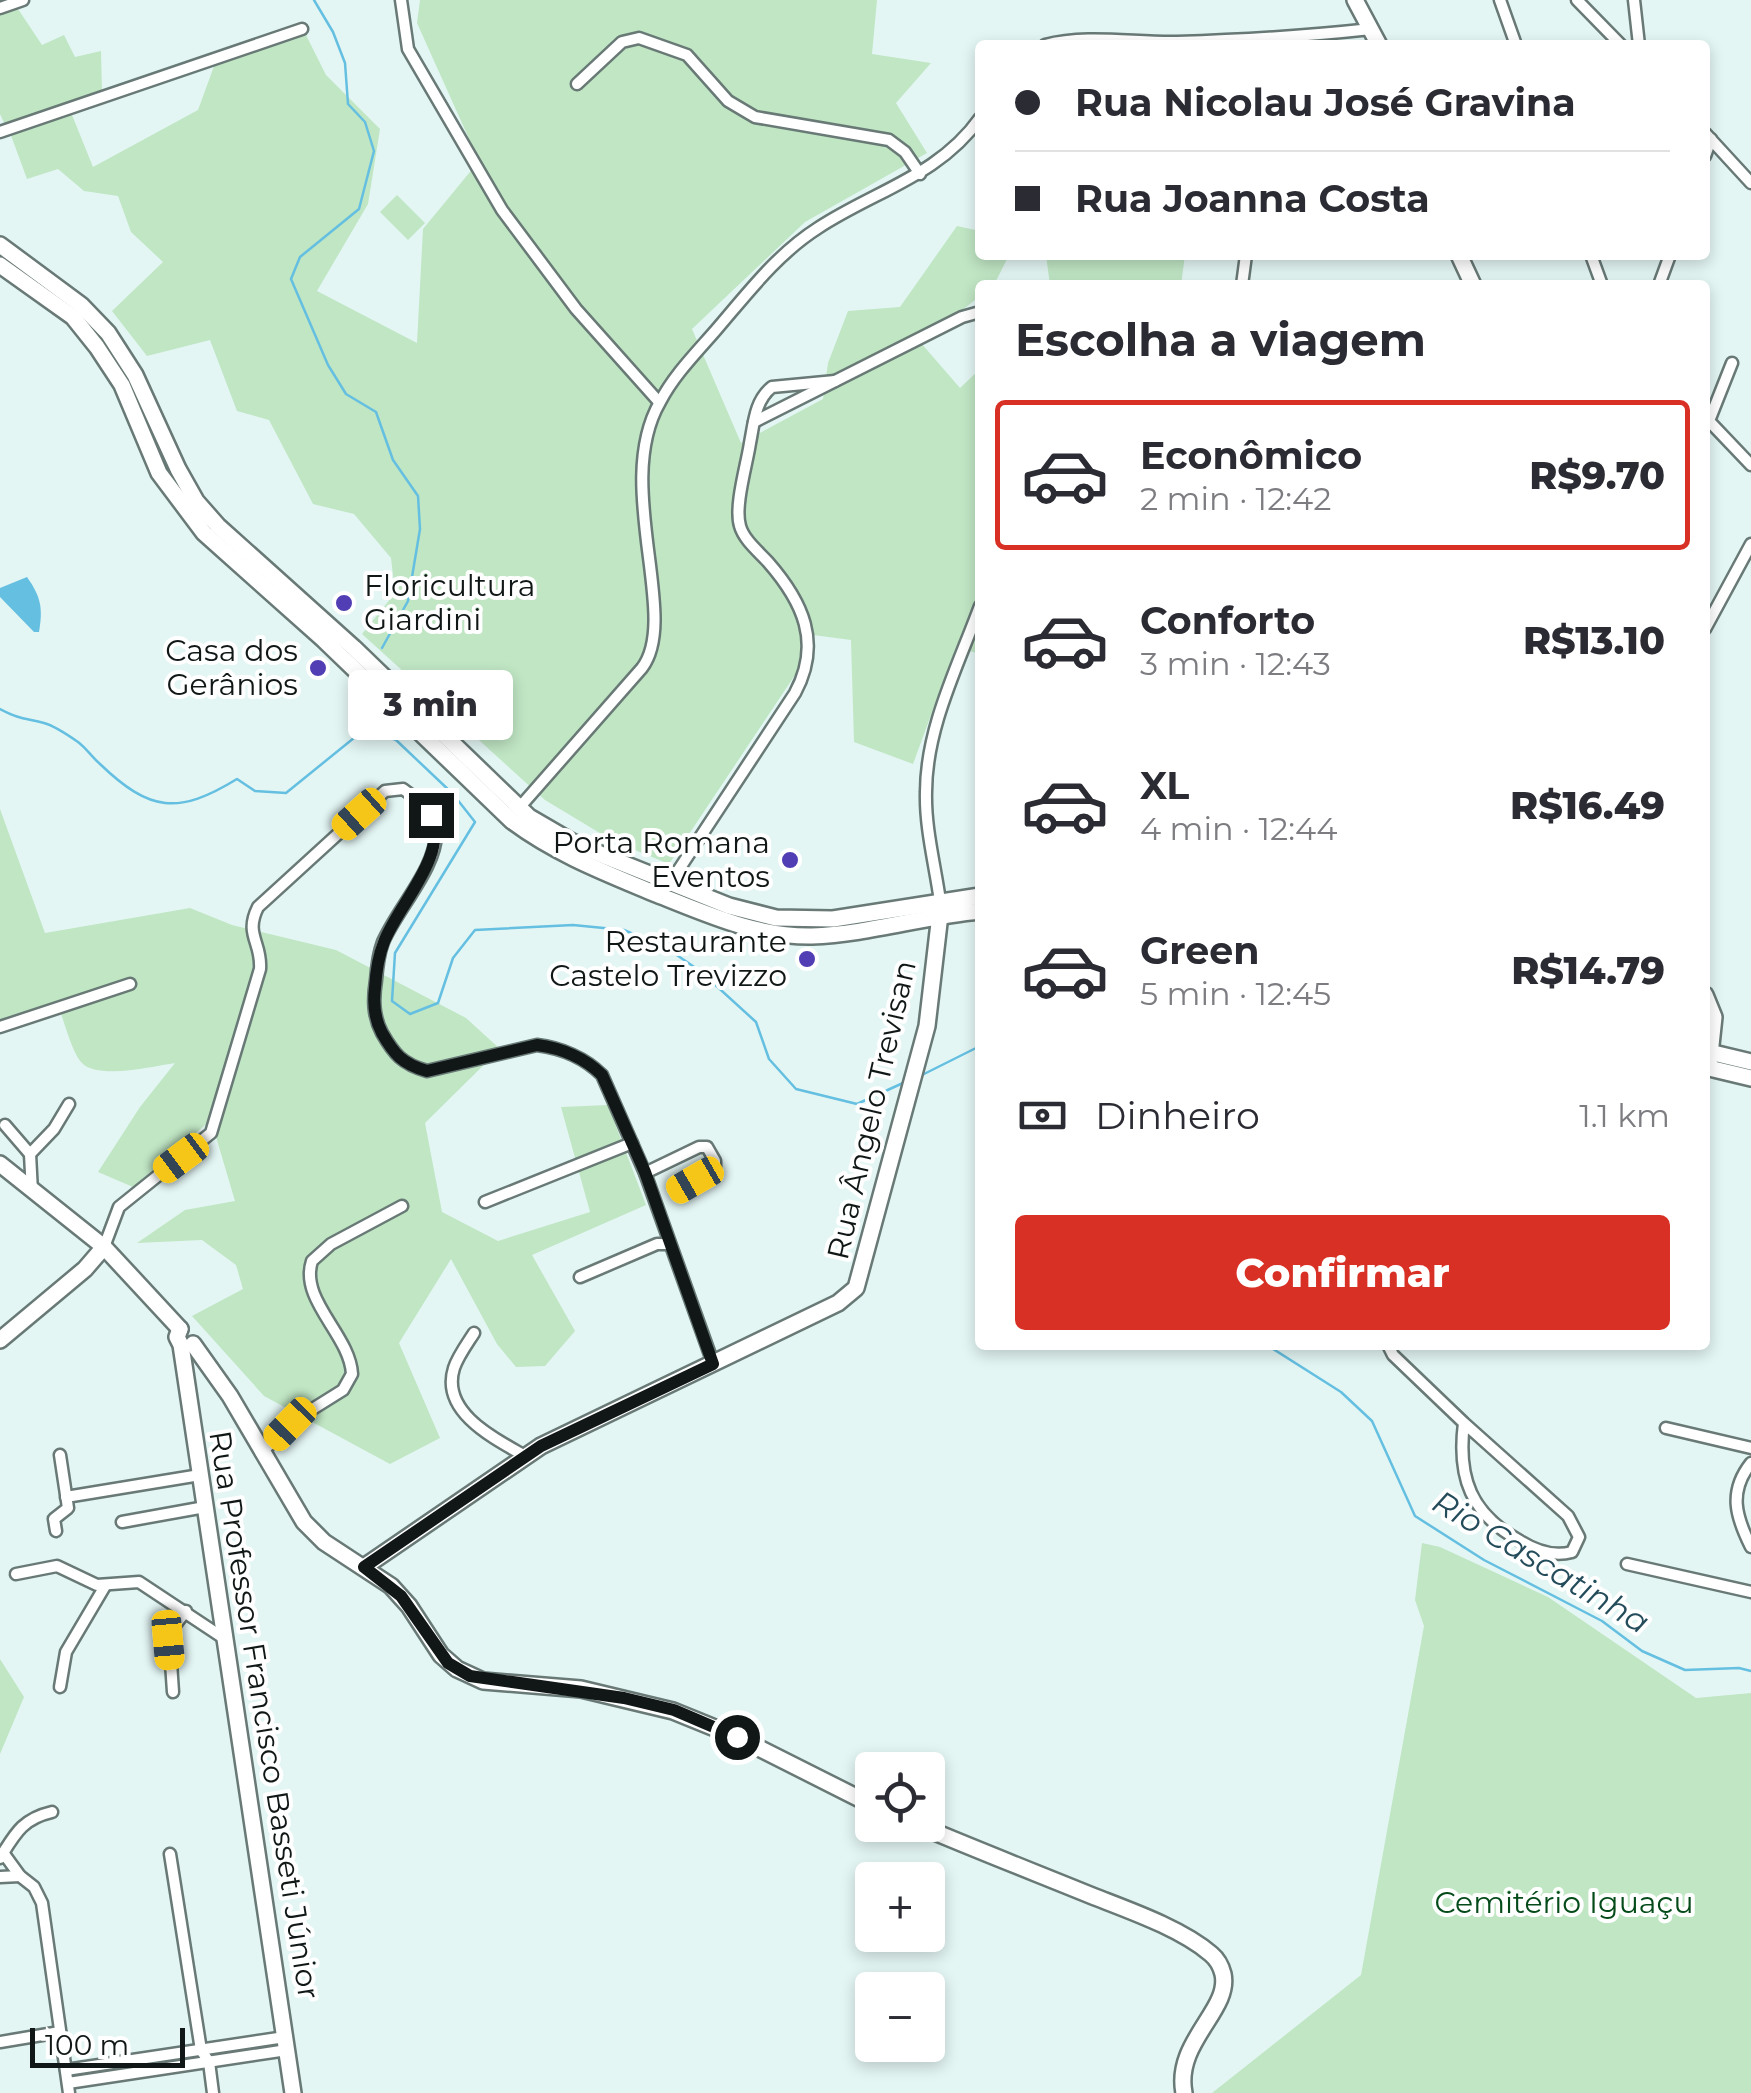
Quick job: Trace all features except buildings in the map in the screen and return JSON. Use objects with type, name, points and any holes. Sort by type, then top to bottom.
[{"type":"main road","points":[[1355,0],[1376,40]]},
{"type":"main road","points":[[0,244],[81,306],[108,332],[135,374],[196,501],[218,526],[330,636],[337,653],[554,849],[722,920],[774,934],[823,935],[975,898]]},
{"type":"main road","points":[[0,265],[73,317],[97,346],[122,385],[159,473],[204,533],[330,636],[354,648],[515,814],[572,842],[747,912],[792,920],[941,908],[975,911]]},
{"type":"main road","points":[[337,653],[354,648]]},
{"type":"main road","points":[[634,885],[663,888],[670,882]]},
{"type":"main road","name":"Rua Ângelo Trevisan","points":[[364,1567],[525,1456],[838,1303],[856,1288],[929,1011],[941,908]]},
{"type":"main road","points":[[1710,1008],[1714,1018],[1710,1046]]},
{"type":"main road","points":[[1710,1060],[1751,1062]]},
{"type":"main road","points":[[1710,1061],[1751,1078]]},
{"type":"main road","points":[[0,1164],[104,1246],[230,1396],[304,1522],[324,1542],[401,1596],[448,1663],[470,1676],[496,1682],[582,1690],[674,1710],[855,1796]]},
{"type":"main road","points":[[0,1340],[85,1270],[104,1246]]},
{"type":"main road","name":"Rua Professor Francisco Basseti Júnior","points":[[185,1340],[200,1476],[293,2093]]},
{"type":"main road","points":[[945,1836],[1138,1914],[1217,1960],[1224,1979],[1222,1992],[1186,2056],[1182,2068],[1184,2093]]},
{"type":"street","points":[[0,8],[24,0]]},
{"type":"street","points":[[401,0],[408,49],[502,210],[576,310],[659,402]]},
{"type":"street","points":[[1500,0],[1514,40]]},
{"type":"street","points":[[1577,0],[1615,40]]},
{"type":"street","points":[[1634,0],[1638,40]]},
{"type":"street","points":[[0,132],[302,28]]},
{"type":"street","points":[[1252,40],[1371,30]]},
{"type":"street","points":[[577,84],[622,42],[639,38],[687,55],[728,101],[755,117],[889,140],[905,152],[920,174]]},
{"type":"street","points":[[515,814],[642,668],[653,649],[654,619],[640,482],[644,442],[659,402],[684,367],[784,254],[818,227],[920,174],[950,153],[975,124]]},
{"type":"street","points":[[1710,138],[1751,183]]},
{"type":"street","points":[[754,422],[975,313]]},
{"type":"street","points":[[1710,418],[1732,363]]},
{"type":"street","points":[[670,882],[795,693],[807,666],[809,639],[802,611],[791,591],[741,529],[739,509],[760,400],[772,387],[835,381]]},
{"type":"street","points":[[1710,421],[1751,465]]},
{"type":"street","points":[[1710,620],[1751,544]]},
{"type":"street","points":[[941,908],[928,820],[927,768],[940,712],[975,619]]},
{"type":"street","points":[[104,1246],[118,1206],[211,1133],[260,969],[259,951],[250,931],[258,907],[384,791],[404,789],[431,815],[436,837],[430,859],[384,939],[378,957],[375,1021],[395,1056],[409,1066],[427,1071],[537,1045],[592,1064],[602,1075],[645,1172],[713,1364]]},
{"type":"street","points":[[0,1027],[130,984]]},
{"type":"street","points":[[30,1154],[54,1129],[69,1104]]},
{"type":"street","points":[[5,1125],[30,1154],[32,1192]]},
{"type":"street","points":[[486,1202],[632,1143]]},
{"type":"street","points":[[645,1172],[707,1146],[716,1162],[714,1169],[676,1191]]},
{"type":"street","points":[[261,1453],[294,1420],[343,1390],[352,1374],[349,1358],[310,1281],[312,1260],[331,1244],[402,1206]]},
{"type":"street","points":[[580,1277],[657,1244],[670,1244]]},
{"type":"street","points":[[474,1333],[454,1368],[452,1380],[459,1405],[484,1431],[525,1456]]},
{"type":"street","points":[[1391,1350],[1464,1424],[1568,1516],[1579,1537],[1572,1552],[1562,1555],[1527,1546],[1488,1520],[1477,1506],[1462,1468],[1464,1424]]},
{"type":"street","points":[[1666,1428],[1751,1448]]},
{"type":"street","points":[[56,1532],[54,1519],[68,1508],[60,1455]]},
{"type":"street","points":[[1751,1463],[1741,1476],[1735,1503],[1751,1547]]},
{"type":"street","points":[[66,1497],[200,1476]]},
{"type":"street","points":[[122,1522],[205,1507]]},
{"type":"street","points":[[1627,1564],[1751,1592]]},
{"type":"street","points":[[16,1574],[57,1566],[105,1586],[139,1582],[225,1640]]},
{"type":"street","points":[[60,1687],[66,1652],[105,1586]]},
{"type":"street","points":[[173,1692],[169,1633],[186,1611]]},
{"type":"street","points":[[52,1812],[23,1824],[11,1836],[2,1856],[34,1887],[42,1904],[68,2088],[286,2044]]},
{"type":"street","points":[[170,1854],[201,2050],[208,2062],[213,2093]]},
{"type":"street","points":[[0,1877],[20,1876]]},
{"type":"street","points":[[0,2042],[60,2032]]},
{"type":"street","points":[[66,2070],[201,2050],[286,2044]]},
{"type":"green space","points":[[420,0],[877,0],[872,54],[931,63],[896,103],[927,153],[805,222],[692,329],[741,443],[823,399],[828,363],[848,311],[900,307],[957,226],[975,230],[975,260],[1006,260],[996,280],[975,280],[975,300],[921,343],[960,388],[975,374],[975,653],[956,647],[913,764],[854,742],[851,640],[806,634],[797,672],[669,864],[613,841],[545,800],[362,634],[395,593],[391,558],[354,514],[313,504],[269,420],[237,411],[210,340],[147,356],[112,311],[163,262],[131,232],[118,196],[84,191],[58,169],[27,179],[9,130],[70,110],[93,167],[198,110],[217,58],[303,29],[326,75],[380,129],[368,204],[317,291],[417,343],[423,229],[479,161],[417,23]]},
{"type":"green space","points":[[18,9],[42,45],[64,35],[75,57],[101,51],[102,94],[6,127],[0,114],[0,14]]},
{"type":"green space","points":[[397,195],[425,223],[408,240],[380,212]]},
{"type":"green space","points":[[1047,260],[1184,260],[1182,280],[1049,280]]},
{"type":"green space","points":[[0,809],[45,933],[190,908],[232,925],[336,950],[466,1018],[500,1049],[425,1123],[442,1212],[498,1241],[590,1212],[561,1107],[608,1105],[646,1205],[532,1255],[575,1331],[545,1366],[516,1367],[497,1344],[451,1259],[399,1343],[440,1438],[390,1464],[264,1396],[192,1316],[243,1289],[236,1265],[202,1240],[137,1243],[185,1210],[235,1201],[211,1120],[133,1187],[98,1172],[140,1107],[175,1063],[127,1070],[90,1068],[75,1052],[58,1004],[0,1021]]},
{"type":"green space","name":"Cemitério Iguaçu","points":[[1422,1543],[1440,1547],[1548,1597],[1696,1698],[1751,1693],[1751,2093],[1212,2093],[1361,1975],[1424,1626],[1415,1600]]},
{"type":"green space","points":[[0,1659],[24,1697],[0,1754]]},
{"type":"water","points":[[27,577],[40,603],[39,632],[34,632],[0,597],[0,588]]},
{"type":"waterway","name":"Rio Cascatinha","points":[[314,0],[345,63],[348,104],[365,122],[374,151],[359,209],[300,257],[291,279],[328,365],[346,394],[376,412],[393,460],[418,496],[420,529],[408,601],[382,648]]},
{"type":"waterway","name":"Rio Cascatinha","points":[[353,698],[366,728],[396,740],[453,794],[475,822],[395,953],[392,1001],[410,1014],[438,1003],[453,958],[475,930],[573,925],[624,930],[668,949],[700,971],[756,1022],[769,1059],[796,1089],[857,1104],[903,1083]]},
{"type":"waterway","points":[[0,709],[61,731],[134,792],[165,803],[198,799],[237,779],[255,791],[286,793],[365,729]]},
{"type":"waterway","name":"Rio Cascatinha","points":[[924,1074],[975,1048]]},
{"type":"waterway","name":"Rio Cascatinha","points":[[1275,1350],[1341,1392],[1372,1421],[1415,1516],[1484,1560],[1602,1621],[1642,1651],[1685,1670],[1751,1671]]},
{"type":"place","name":"Floricultura Giardini","points":[[344,603]]},
{"type":"place","name":"Casa dos Gerânios","points":[[318,668]]},
{"type":"place","name":"Porta Romana Eventos","points":[[790,860]]},
{"type":"place","name":"Restaurante Castelo Trevizzo","points":[[807,959]]},
{"type":"route","points":[[431,815],[436,837],[430,859],[384,939],[378,957],[375,1021],[395,1056],[409,1066],[427,1071],[537,1045],[592,1064],[602,1075],[645,1172],[713,1364],[541,1446],[364,1567],[401,1596],[448,1663],[470,1676],[568,1688],[652,1704],[737,1737]]}]
